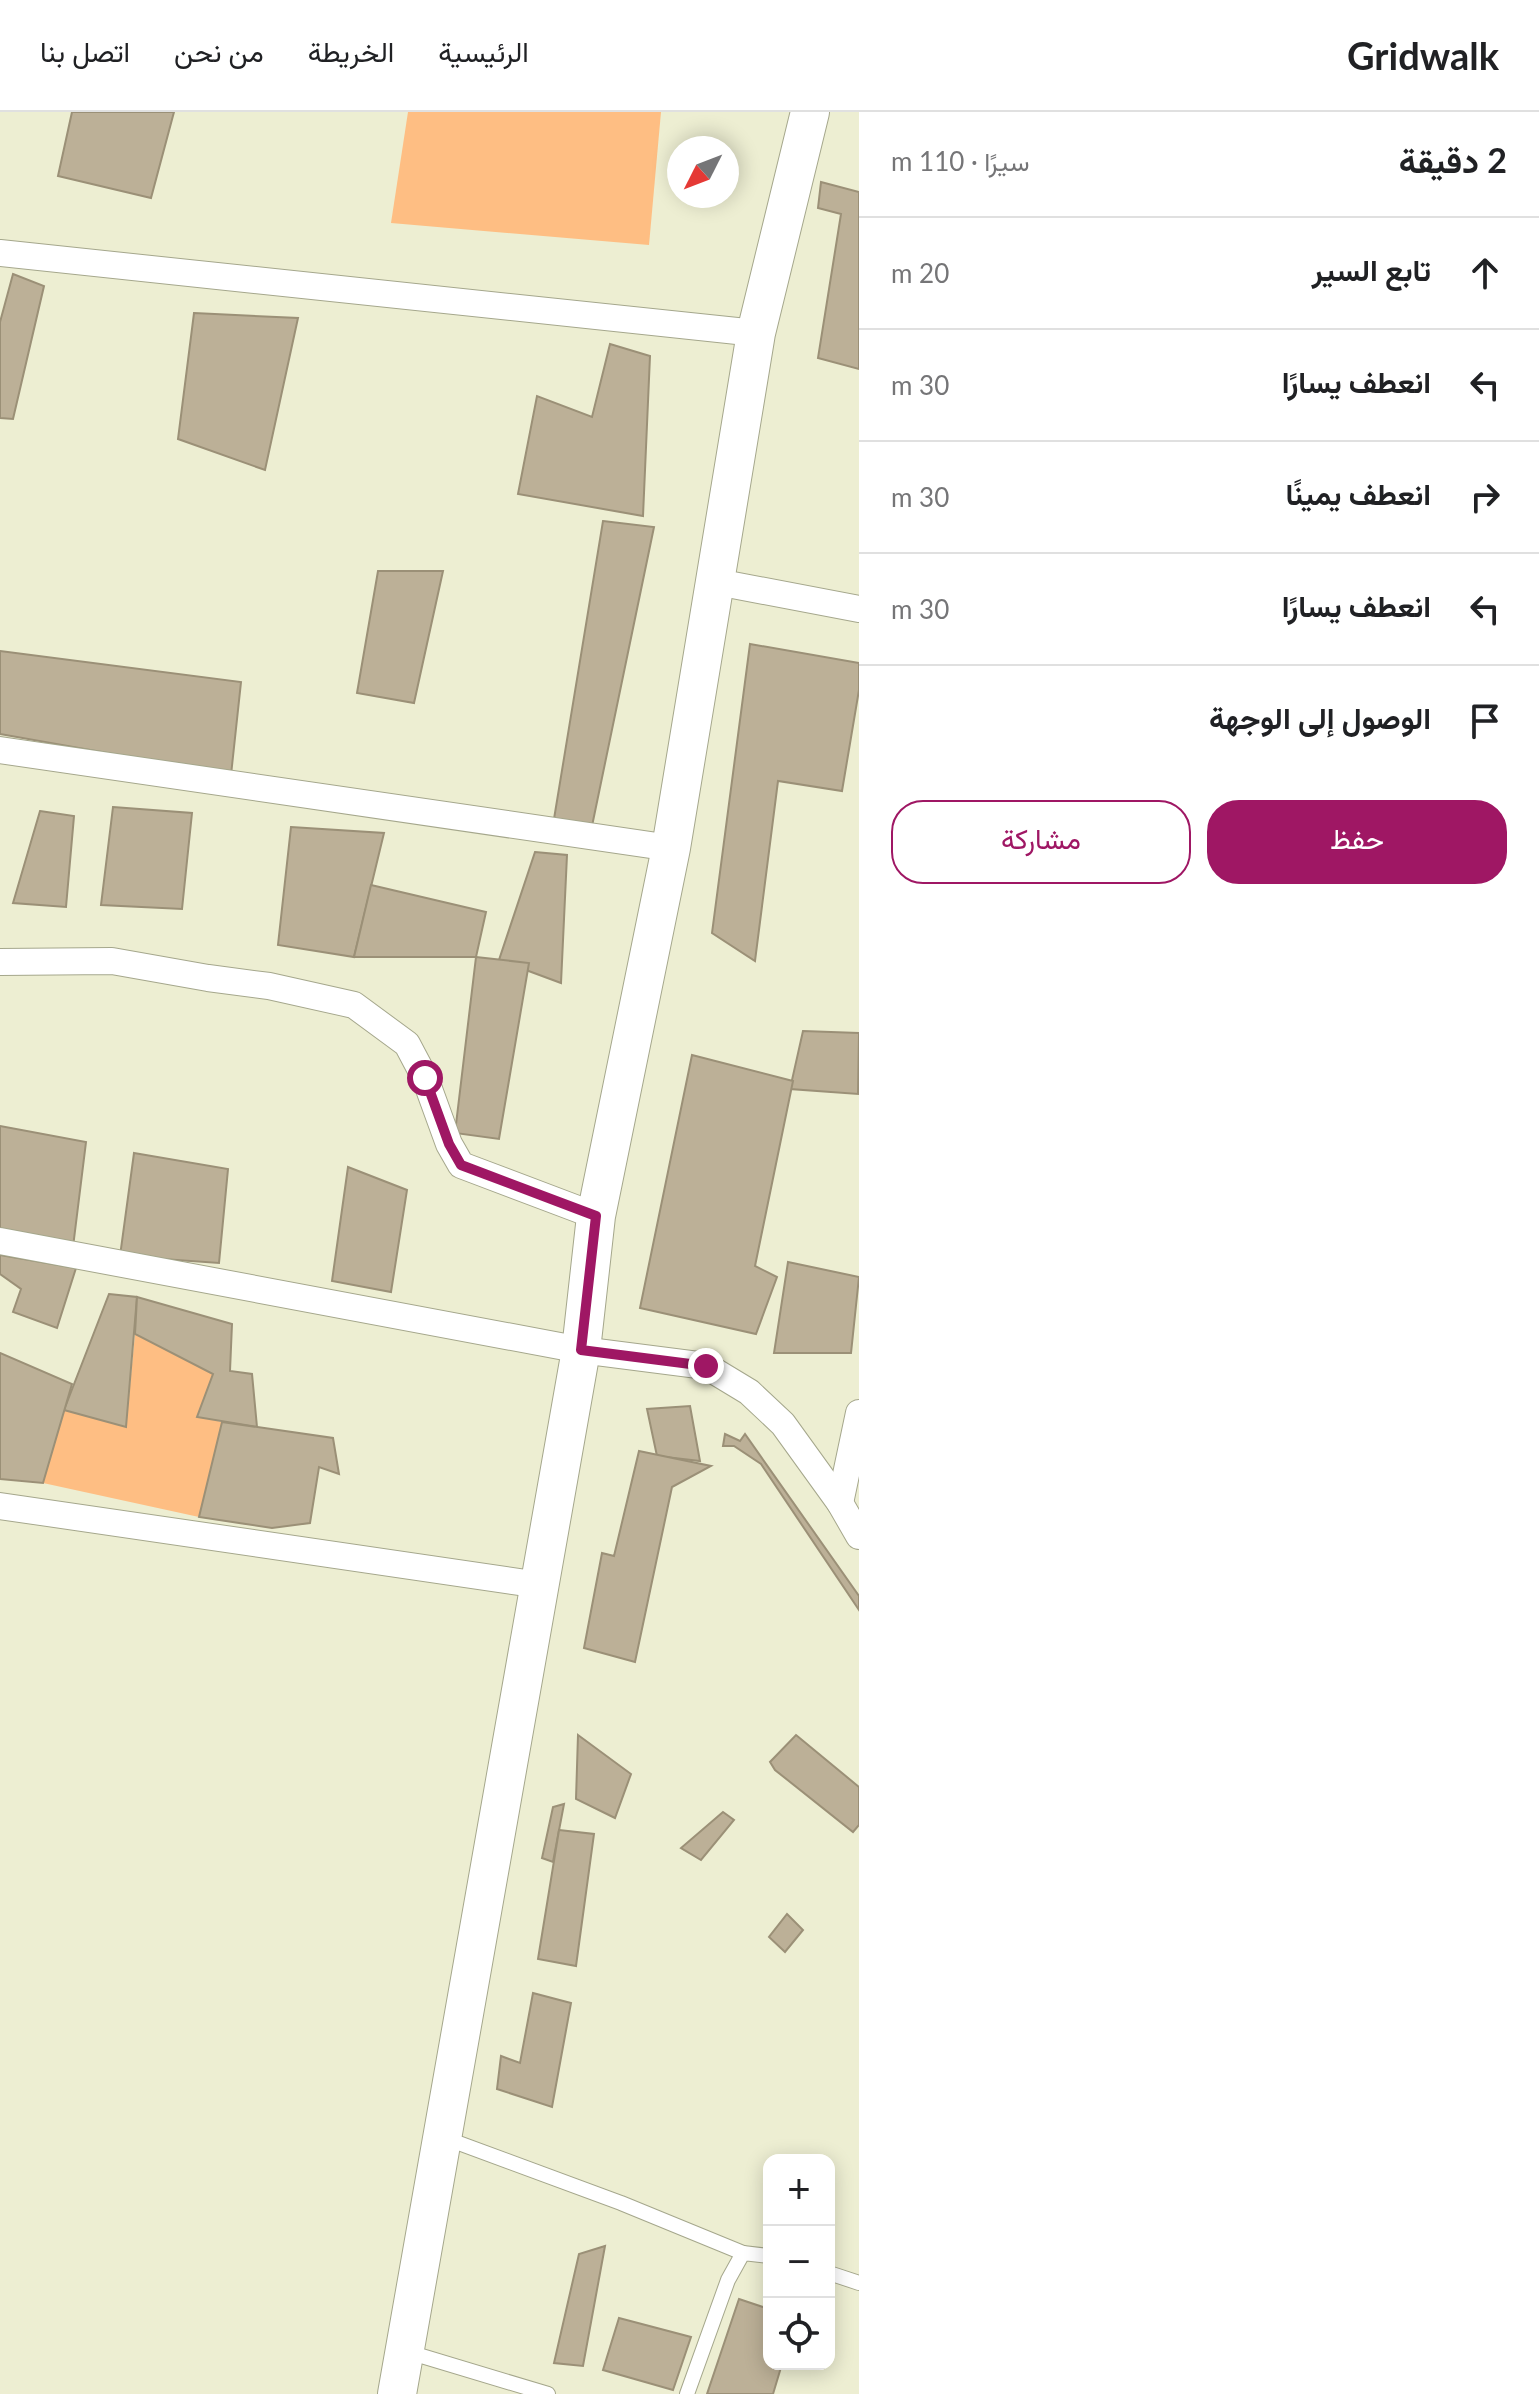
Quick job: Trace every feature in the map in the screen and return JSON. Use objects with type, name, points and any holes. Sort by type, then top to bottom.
[{"type":"main road","points":[[397,2394],[581,1350],[596,1216],[671,848],[756,333],[810,112]]},
{"type":"street","points":[[0,253],[756,333]]},
{"type":"street","points":[[717,582],[859,609]]},
{"type":"street","points":[[0,750],[671,848]]},
{"type":"street","points":[[0,962],[112,961],[269,986],[354,1005],[407,1044],[425,1078],[449,1144],[461,1165],[596,1216]]},
{"type":"street","points":[[0,1241],[581,1350],[706,1366],[749,1392],[783,1424],[840,1503],[859,1536]]},
{"type":"street","points":[[840,1503],[859,1413]]},
{"type":"street","points":[[0,1506],[540,1585]]},
{"type":"lane","points":[[443,2137],[621,2203],[743,2253],[763,2255]]},
{"type":"lane","points":[[687,2394],[728,2280],[743,2253]]},
{"type":"lane","points":[[835,2275],[859,2283]]},
{"type":"lane","points":[[405,2351],[548,2394]]},
{"type":"shaded area","points":[[408,112],[661,112],[649,245],[391,223]]},
{"type":"shaded area","points":[[135,1334],[213,1374],[198,1416],[222,1422],[199,1517],[43,1483],[64,1410],[126,1426]]},
{"type":"building","points":[[72,112],[174,112],[151,198],[58,176]]},
{"type":"building","points":[[821,182],[859,192],[859,369],[818,358],[841,214],[818,208]]},
{"type":"building","points":[[13,274],[44,286],[13,419],[0,418],[0,322]]},
{"type":"building","points":[[194,313],[298,318],[265,470],[178,439]]},
{"type":"building","points":[[610,344],[650,356],[643,516],[518,494],[537,396],[592,417]]},
{"type":"building","points":[[603,521],[654,527],[592,826],[554,819]]},
{"type":"building","points":[[378,571],[443,571],[414,703],[357,693]]},
{"type":"building","points":[[750,644],[859,663],[859,690],[842,791],[778,781],[755,961],[712,933]]},
{"type":"building","points":[[0,651],[241,682],[231,775],[0,734]]},
{"type":"building","points":[[113,807],[192,813],[182,909],[101,905]]},
{"type":"building","points":[[40,811],[74,816],[66,907],[13,903]]},
{"type":"building","points":[[291,827],[384,833],[354,957],[278,945]]},
{"type":"building","points":[[535,852],[567,855],[561,983],[499,960]]},
{"type":"building","points":[[371,885],[486,912],[476,957],[354,957]]},
{"type":"building","points":[[476,957],[529,963],[499,1139],[455,1133]]},
{"type":"building","points":[[803,1031],[859,1033],[858,1094],[790,1089]]},
{"type":"building","points":[[692,1055],[793,1081],[755,1266],[777,1277],[756,1334],[640,1308]]},
{"type":"building","points":[[0,1126],[86,1142],[73,1247],[0,1233]]},
{"type":"building","points":[[134,1153],[228,1169],[219,1263],[120,1256]]},
{"type":"building","points":[[348,1167],[407,1190],[391,1292],[332,1281]]},
{"type":"building","points":[[0,1255],[76,1268],[57,1328],[13,1312],[21,1289],[0,1274]]},
{"type":"building","points":[[788,1262],[859,1277],[851,1353],[774,1353]]},
{"type":"building","points":[[109,1294],[137,1297],[126,1427],[64,1410]]},
{"type":"building","points":[[137,1297],[232,1324],[230,1371],[252,1374],[257,1427],[197,1417],[213,1374],[135,1334]]},
{"type":"building","points":[[0,1353],[72,1384],[43,1483],[0,1479]]},
{"type":"building","points":[[690,1406],[700,1461],[657,1456],[647,1409]]},
{"type":"building","points":[[222,1422],[333,1438],[339,1474],[319,1467],[310,1523],[272,1528],[199,1517]]},
{"type":"building","points":[[725,1434],[740,1441],[745,1434],[859,1596],[859,1610],[761,1464],[734,1446],[723,1446]]},
{"type":"building","points":[[639,1451],[711,1466],[672,1487],[635,1662],[584,1648],[602,1553],[614,1556]]},
{"type":"building","points":[[578,1735],[631,1774],[615,1818],[576,1799]]},
{"type":"building","points":[[796,1735],[859,1787],[859,1825],[853,1832],[775,1770],[770,1762]]},
{"type":"building","points":[[564,1804],[553,1862],[542,1858],[553,1807]]},
{"type":"building","points":[[723,1812],[734,1820],[701,1860],[681,1848]]},
{"type":"building","points":[[559,1830],[594,1834],[576,1966],[538,1959]]},
{"type":"building","points":[[787,1914],[803,1930],[785,1952],[769,1937]]},
{"type":"building","points":[[533,1993],[571,2003],[552,2107],[497,2089],[501,2056],[520,2063]]},
{"type":"building","points":[[605,2246],[583,2366],[554,2363],[579,2254]]},
{"type":"building","points":[[739,2299],[763,2307],[763,2370],[780,2370],[773,2394],[707,2394]]},
{"type":"building","points":[[619,2318],[691,2337],[673,2390],[603,2370]]},
{"type":"route","points":[[425,1078],[449,1144],[461,1165],[596,1216],[581,1350],[706,1366]]}]
